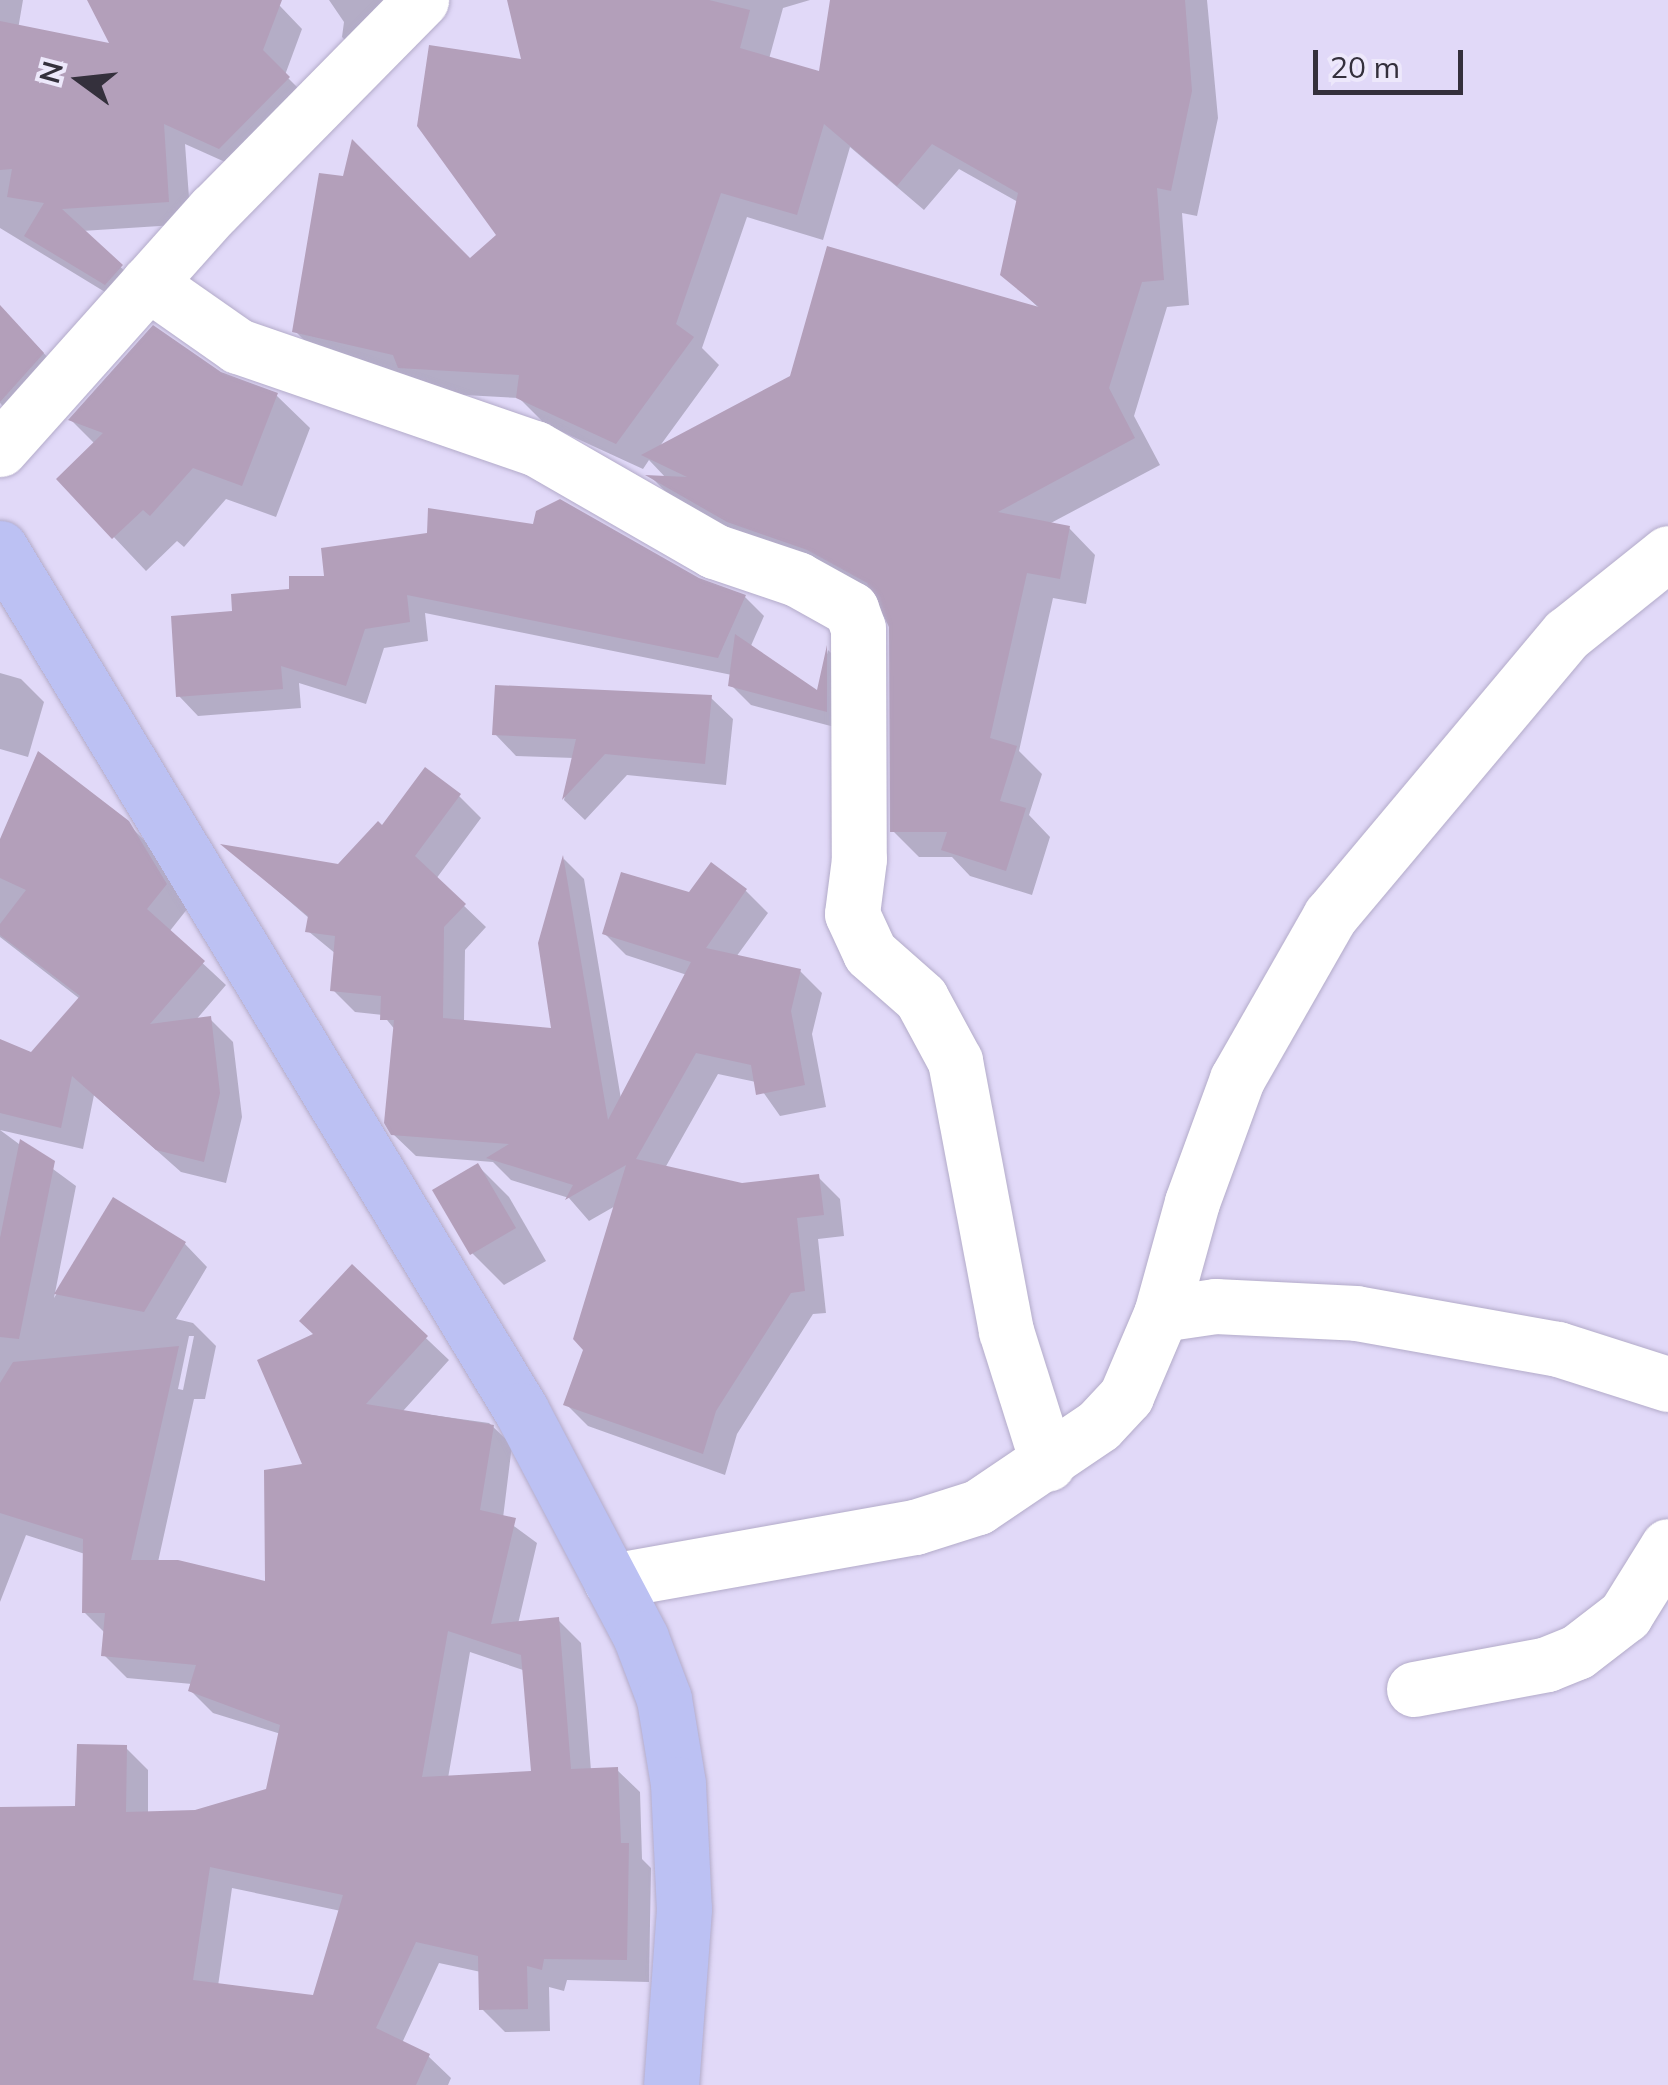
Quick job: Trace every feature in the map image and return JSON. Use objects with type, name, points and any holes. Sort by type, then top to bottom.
[{"type":"main road","points":[[0,548],[520,1410],[611,1581],[664,1699],[678,1784],[684,1909],[671,2085]]},
{"type":"street","points":[[0,449],[148,283],[421,0]]},
{"type":"street","points":[[148,283],[238,346],[534,448],[714,550],[798,579],[852,609],[858,628],[859,859],[852,914],[870,953],[921,998],[955,1061],[1006,1331],[1048,1464]]},
{"type":"street","points":[[611,1581],[915,1528],[978,1508],[1048,1464],[1126,1396],[1162,1314],[1192,1202],[1238,1079],[1330,916],[1567,634],[1668,553]]},
{"type":"street","points":[[1162,1314],[1215,1306],[1356,1313],[1558,1349],[1668,1384]]},
{"type":"street","points":[[1414,1689],[1547,1664],[1577,1652],[1625,1615],[1668,1546]]},
{"type":"building","points":[[87,0],[282,0],[263,50],[290,77],[219,149],[164,124],[169,202],[62,209],[123,265],[105,285],[24,236],[44,203],[7,197],[12,169],[0,170],[0,21],[109,43]]},
{"type":"building","points":[[507,0],[709,0],[750,10],[740,48],[819,71],[830,0],[1185,0],[1192,91],[1171,191],[1157,188],[1164,280],[1142,282],[1109,388],[1135,438],[998,512],[1070,526],[1060,579],[1027,573],[990,738],[1017,746],[1000,801],[1026,808],[1006,871],[941,850],[947,832],[890,832],[889,627],[867,583],[807,550],[727,522],[645,475],[687,477],[641,455],[790,376],[827,246],[1039,307],[1000,275],[1018,193],[932,144],[897,186],[824,124],[797,215],[721,193],[676,324],[694,337],[616,444],[516,398],[519,375],[398,368],[393,355],[292,332],[319,173],[343,176],[352,139],[470,258],[496,235],[417,126],[429,45],[521,59]]},
{"type":"building","points":[[0,305],[44,353],[0,402]]},
{"type":"building","points":[[153,325],[221,372],[278,393],[242,486],[193,468],[150,516],[143,510],[112,539],[56,479],[103,433],[68,420]]},
{"type":"building","points":[[560,499],[699,578],[746,595],[718,658],[407,595],[410,622],[365,629],[346,686],[281,666],[283,689],[176,697],[171,616],[232,611],[231,594],[289,589],[289,576],[324,576],[321,548],[427,533],[428,508],[533,524],[536,511]]},
{"type":"building","points":[[735,634],[817,690],[827,645],[827,712],[728,686]]},
{"type":"building","points":[[495,685],[712,695],[705,764],[605,754],[562,800],[576,739],[492,735]]},
{"type":"building","points":[[38,751],[129,821],[167,884],[147,909],[205,961],[150,1024],[211,1016],[220,1093],[204,1162],[156,1150],[72,1076],[61,1128],[0,1113],[0,1039],[31,1052],[80,996],[0,935],[0,924],[26,890],[0,878],[0,839]]},
{"type":"building","points":[[425,767],[461,794],[415,856],[466,904],[444,927],[443,1018],[551,1028],[538,943],[563,855],[608,1120],[691,962],[602,934],[621,872],[689,892],[711,862],[747,889],[706,948],[801,969],[791,1011],[805,1085],[756,1095],[751,1065],[696,1053],[636,1159],[742,1183],[819,1174],[824,1215],[797,1218],[805,1291],[791,1293],[716,1411],[703,1454],[563,1405],[583,1350],[573,1339],[626,1165],[565,1200],[573,1185],[486,1158],[509,1144],[391,1135],[384,1123],[394,1020],[380,1020],[381,996],[330,991],[335,936],[305,932],[308,916],[220,844],[338,864],[378,821],[382,825]]},
{"type":"building","points":[[20,1139],[55,1161],[19,1339],[0,1337],[0,1238]]},
{"type":"building","points":[[478,1163],[516,1228],[470,1255],[432,1190]]},
{"type":"building","points":[[113,1197],[186,1242],[144,1312],[54,1294]]},
{"type":"building","points":[[352,1264],[428,1336],[366,1404],[494,1425],[480,1510],[516,1518],[491,1624],[559,1617],[571,1769],[618,1767],[621,1843],[629,1843],[627,1960],[544,1959],[542,1970],[527,1966],[528,2009],[479,2010],[478,1956],[416,1942],[376,2028],[430,2054],[416,2085],[0,2085],[0,1807],[75,1806],[77,1744],[127,1745],[126,1812],[195,1810],[266,1789],[280,1725],[188,1691],[196,1665],[101,1656],[105,1613],[82,1613],[83,1539],[0,1513],[0,1383],[13,1362],[179,1346],[131,1560],[178,1560],[265,1581],[264,1470],[302,1464],[257,1360],[313,1334],[299,1321]],"holes":[[[448,1631],[521,1655],[531,1771],[422,1777]],[[210,1867],[343,1895],[313,1995],[193,1980]]]}]
